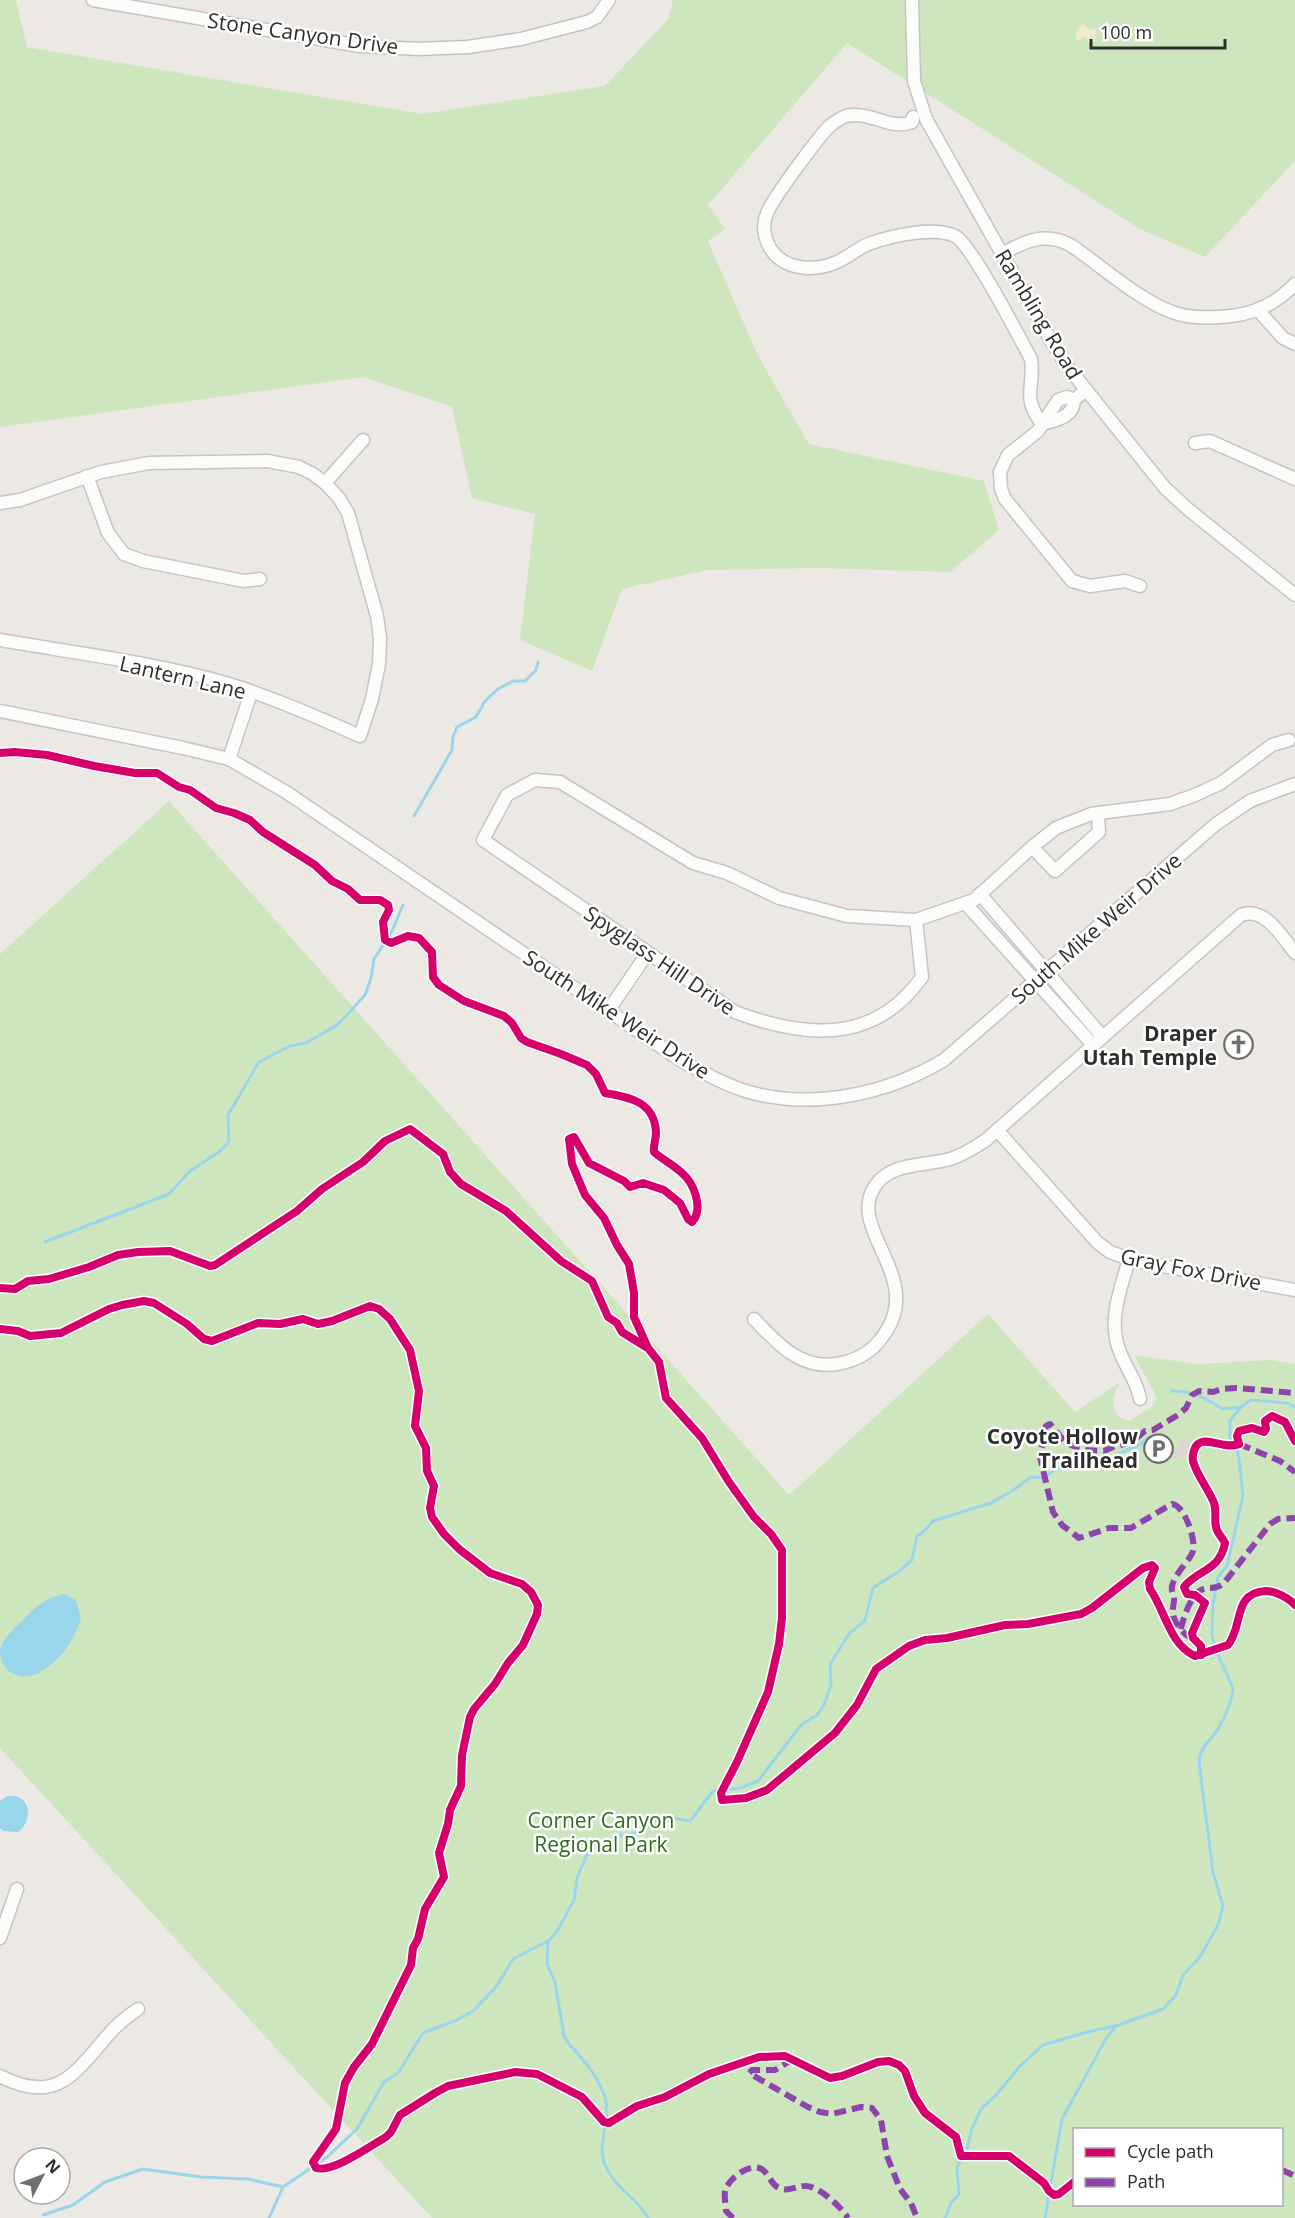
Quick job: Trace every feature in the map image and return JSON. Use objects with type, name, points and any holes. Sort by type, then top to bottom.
[{"type":"street","name":"Stone Canyon Drive","points":[[93,0],[360,46],[419,49],[521,39],[587,22],[597,16],[609,0]]},
{"type":"street","name":"Rambling Road","points":[[912,0],[913,75],[918,99],[918,115],[932,131],[1054,346],[1086,390],[1165,488],[1295,595]]},
{"type":"street","points":[[918,115],[912,122],[901,126],[863,116],[846,116],[830,126],[775,199],[766,216],[764,234],[771,250],[778,258],[793,266],[822,267],[838,262],[869,243],[933,231],[958,237],[969,249],[1031,359],[1033,372],[1029,399],[1031,408],[1042,424]]},
{"type":"street","points":[[1002,254],[1031,239],[1058,240],[1072,246],[1149,301],[1172,312],[1198,318],[1245,314],[1258,310],[1272,303],[1295,284]]},
{"type":"street","points":[[1258,310],[1283,338],[1295,344]]},
{"type":"street","points":[[1074,399],[1086,390]]},
{"type":"street","points":[[1074,399],[1067,397],[1058,400],[1038,431],[1014,448],[1000,472],[1001,489],[1005,499],[1072,581],[1090,586],[1125,581],[1140,586]]},
{"type":"street","points":[[1042,424],[1069,414],[1074,408],[1074,399]]},
{"type":"street","points":[[1053,407],[1061,418]]},
{"type":"street","points":[[0,503],[20,500],[87,476],[148,463],[268,461],[299,467],[326,483],[363,440]]},
{"type":"street","points":[[1195,443],[1210,441],[1295,479]]},
{"type":"street","points":[[87,476],[108,533],[124,554],[142,561],[244,581],[260,579]]},
{"type":"street","name":"Lantern Lane","points":[[0,640],[173,671],[229,684],[309,713],[360,736],[380,664],[380,638],[377,616],[348,513],[326,483]]},
{"type":"street","points":[[229,759],[251,693]]},
{"type":"street","name":"South Mike Weir Drive","points":[[0,711],[229,759],[286,792],[682,1061],[716,1080],[749,1092],[788,1099],[837,1097],[883,1089],[922,1073],[944,1060],[1221,820],[1250,801],[1295,784]]},
{"type":"street","points":[[916,920],[973,899],[1056,828],[1091,814],[1098,815],[1170,804],[1195,795],[1221,783],[1272,745],[1289,740]]},
{"type":"street","name":"Spyglass Hill Drive","points":[[535,780],[560,782],[693,863],[727,873],[779,898],[847,916],[916,920],[922,977],[901,1003],[871,1021],[848,1028],[827,1031],[796,1030],[762,1022],[735,1012],[646,954],[483,840],[507,795],[535,780]]},
{"type":"street","points":[[1032,847],[1055,871],[1099,832],[1098,815]]},
{"type":"street","points":[[973,899],[1023,943],[1047,971],[1097,1040]]},
{"type":"street","points":[[973,899],[1010,954],[1035,982],[1097,1040]]},
{"type":"street","points":[[754,1318],[783,1349],[809,1362],[829,1365],[842,1363],[870,1350],[887,1330],[894,1315],[897,1300],[893,1275],[869,1217],[868,1204],[873,1188],[884,1176],[895,1170],[957,1156],[974,1148],[1234,921],[1249,913],[1263,917],[1295,953]]},
{"type":"street","points":[[1010,954],[1023,943]]},
{"type":"street","points":[[608,1011],[646,954]]},
{"type":"street","name":"Gray Fox Drive","points":[[997,1130],[1091,1237],[1110,1252],[1129,1259],[1295,1290]]},
{"type":"street","points":[[1129,1259],[1116,1307],[1114,1330],[1118,1348],[1134,1379],[1140,1399]]},
{"type":"street","points":[[0,1938],[17,1889]]},
{"type":"street","points":[[0,2076],[25,2087],[51,2086],[63,2081],[75,2073],[112,2031],[138,2009]]},
{"type":"green space","points":[[0,0],[16,0],[27,47],[422,114],[605,86],[668,19],[673,0],[1295,0],[1295,161],[1205,257],[1140,229],[847,43],[708,205],[725,229],[708,241],[758,356],[809,444],[984,481],[999,530],[950,572],[819,568],[708,570],[622,589],[592,671],[520,640],[535,514],[472,498],[452,407],[364,377],[0,427]]},
{"type":"green space","name":"Corner Canyon Regional Park","points":[[169,801],[789,1495],[988,1314],[1075,1412],[1120,1382],[1113,1405],[1117,1415],[1129,1421],[1153,1406],[1156,1399],[1134,1355],[1197,1364],[1272,1360],[1295,1364],[1295,2218],[432,2218],[0,1748],[0,954]]},
{"type":"sand","points":[[1083,24],[1097,32],[1092,44],[1088,43],[1086,37],[1078,41],[1075,38],[1078,27]]},
{"type":"shaded area","points":[[1179,1437],[1189,1440],[1188,1456],[1173,1459],[1169,1451],[1178,1450]]},
{"type":"water","points":[[64,1594],[76,1600],[81,1619],[67,1648],[59,1658],[36,1674],[24,1676],[13,1674],[5,1667],[1,1657],[1,1646],[6,1638],[41,1604]]},
{"type":"water","points":[[7,1796],[21,1799],[28,1808],[26,1821],[18,1832],[3,1831],[0,1828],[0,1801]]},
{"type":"waterway","points":[[414,816],[452,750],[457,727],[476,717],[485,701],[498,689],[513,681],[525,681],[536,670],[538,662]]},
{"type":"waterway","points":[[45,1242],[169,1194],[190,1171],[219,1152],[229,1142],[228,1115],[259,1062],[290,1046],[306,1043],[337,1025],[365,995],[374,959],[391,933],[403,905]]},
{"type":"waterway","points":[[1172,1391],[1199,1396],[1222,1409],[1241,1407]]},
{"type":"waterway","points":[[1045,2218],[1062,2119],[1107,2037],[1116,2026],[1163,2009],[1176,1995],[1183,1975],[1200,1957],[1218,1925],[1223,1906],[1213,1872],[1199,1762],[1203,1748],[1226,1714],[1233,1688],[1214,1646],[1212,1634],[1213,1605],[1218,1577],[1227,1566],[1243,1496],[1237,1449],[1230,1438],[1230,1421],[1241,1407],[1251,1400],[1287,1403],[1295,1407]]},
{"type":"waterway","points":[[269,2218],[283,2187],[327,2157],[357,2129],[384,2082],[398,2073],[423,2033],[473,2011],[496,1987],[513,1959],[548,1941],[556,1933],[574,1900],[577,1878],[590,1851],[615,1837],[644,1831],[662,1816],[690,1821],[713,1791],[740,1788],[758,1781],[801,1725],[817,1715],[824,1705],[831,1685],[830,1664],[849,1634],[865,1620],[873,1588],[912,1560],[917,1536],[933,1521],[991,1503],[1031,1477],[1043,1478],[1068,1461],[1083,1457],[1111,1457],[1141,1444],[1149,1437]]},
{"type":"waterway","points":[[548,1941],[547,1964],[555,1982],[564,2036],[594,2074],[605,2097],[607,2114],[602,2148],[605,2165],[615,2181],[638,2204],[648,2218]]},
{"type":"waterway","points":[[945,2218],[951,2203],[959,2194],[957,2167],[967,2150],[971,2131],[981,2109],[1020,2066],[1043,2045],[1115,2026]]},
{"type":"waterway","points":[[43,2215],[73,2205],[105,2182],[143,2169],[201,2177],[248,2179],[283,2187]]},
{"type":"marked path","points":[[1192,1638],[1180,1628],[1173,1612],[1172,1586],[1193,1551],[1193,1538],[1181,1510],[1172,1504],[1131,1528],[1109,1528],[1079,1538],[1062,1525],[1053,1512],[1040,1457],[1046,1426],[1050,1424],[1066,1443],[1084,1450],[1104,1451],[1132,1442],[1145,1431],[1153,1430],[1178,1415],[1186,1408],[1192,1395],[1199,1391],[1213,1392],[1236,1388],[1295,1393]]},
{"type":"marked path","points":[[1239,1444],[1280,1461],[1295,1472]]},
{"type":"marked path","points":[[1181,1629],[1188,1607],[1197,1593],[1224,1583],[1270,1524],[1278,1519],[1295,1518]]},
{"type":"marked path","points":[[793,2059],[775,2070],[752,2070],[749,2073],[820,2112],[832,2114],[861,2107],[872,2108],[881,2120],[887,2156],[900,2189],[911,2203],[917,2218]]},
{"type":"marked path","points":[[733,2218],[726,2211],[726,2188],[737,2175],[753,2167],[763,2170],[773,2184],[779,2188],[805,2186],[816,2189],[835,2203],[848,2218]]},
{"type":"marked path","points":[[1283,2170],[1295,2176]]},
{"type":"cycle path","points":[[0,753],[47,755],[135,773],[157,773],[179,787],[190,790],[216,808],[250,820],[263,832],[315,865],[332,881],[348,889],[360,900],[380,900],[388,905],[389,910],[383,922],[385,940],[391,943],[408,936],[419,938],[432,952],[433,977],[439,985],[464,1001],[504,1016],[512,1023],[521,1038],[527,1042],[587,1065],[596,1074],[605,1093],[632,1099],[640,1103],[651,1114],[656,1133],[654,1152],[676,1167],[694,1189],[697,1210],[692,1222],[680,1203],[664,1190],[643,1183],[630,1187],[624,1181],[589,1163],[574,1137],[569,1139],[572,1164],[585,1195],[604,1218],[629,1264],[634,1293],[634,1317],[648,1348],[659,1362],[666,1398],[702,1438],[729,1482],[782,1550],[782,1618],[779,1644],[768,1692],[721,1793],[722,1800],[746,1798],[767,1790],[835,1733],[857,1705],[876,1669],[909,1646],[925,1640],[1081,1614],[1143,1568],[1152,1565],[1155,1568],[1149,1582],[1150,1589],[1173,1635],[1186,1651],[1195,1656],[1228,1645],[1233,1637],[1243,1604],[1255,1593],[1273,1592],[1286,1597],[1295,1605]]},
{"type":"cycle path","points":[[0,1288],[15,1289],[28,1281],[49,1279],[89,1267],[118,1255],[138,1252],[170,1251],[210,1266],[215,1265],[297,1211],[322,1189],[363,1162],[385,1141],[410,1129],[443,1154],[450,1172],[461,1184],[506,1211],[561,1261],[592,1281],[608,1317],[617,1323],[622,1332],[646,1347]]},
{"type":"cycle path","points":[[0,1329],[18,1331],[30,1336],[61,1333],[109,1309],[144,1301],[154,1303],[187,1324],[204,1339],[212,1341],[258,1323],[280,1324],[303,1319],[318,1324],[370,1306],[379,1309],[390,1319],[410,1350],[419,1391],[415,1426],[426,1448],[427,1471],[434,1486],[430,1508],[432,1517],[459,1549],[490,1573],[522,1584],[531,1592],[538,1605],[537,1614],[523,1645],[470,1717],[462,1755],[461,1786],[450,1810],[439,1853],[444,1877],[425,1909],[418,1939],[413,1948],[411,1965],[372,2044],[345,2083],[336,2129],[313,2162],[316,2168],[332,2167],[386,2137],[400,2115],[448,2086],[515,2072],[537,2074],[582,2097],[604,2122],[609,2123],[637,2106],[665,2097],[709,2074],[759,2057],[785,2056],[830,2078],[842,2076],[878,2062],[889,2061],[899,2065],[905,2071],[914,2096],[925,2113],[956,2137],[961,2156],[1009,2156],[1044,2183],[1054,2195],[1059,2194],[1073,2183]]},
{"type":"cycle path","points":[[1239,1444],[1237,1436],[1239,1431],[1252,1428],[1264,1432],[1265,1421],[1272,1416],[1285,1422],[1295,1441]]},
{"type":"cycle path","points":[[1201,1655],[1201,1646],[1193,1638],[1192,1633],[1205,1603],[1195,1595],[1187,1594],[1184,1587],[1213,1565],[1225,1543],[1217,1529],[1214,1503],[1195,1466],[1193,1454],[1197,1445],[1206,1441],[1228,1445],[1239,1444]]},
{"type":"place","name":"Draper Utah Temple","points":[[1238,1045]]},
{"type":"place","name":"Coyote Hollow Trailhead","points":[[1159,1448]]}]
